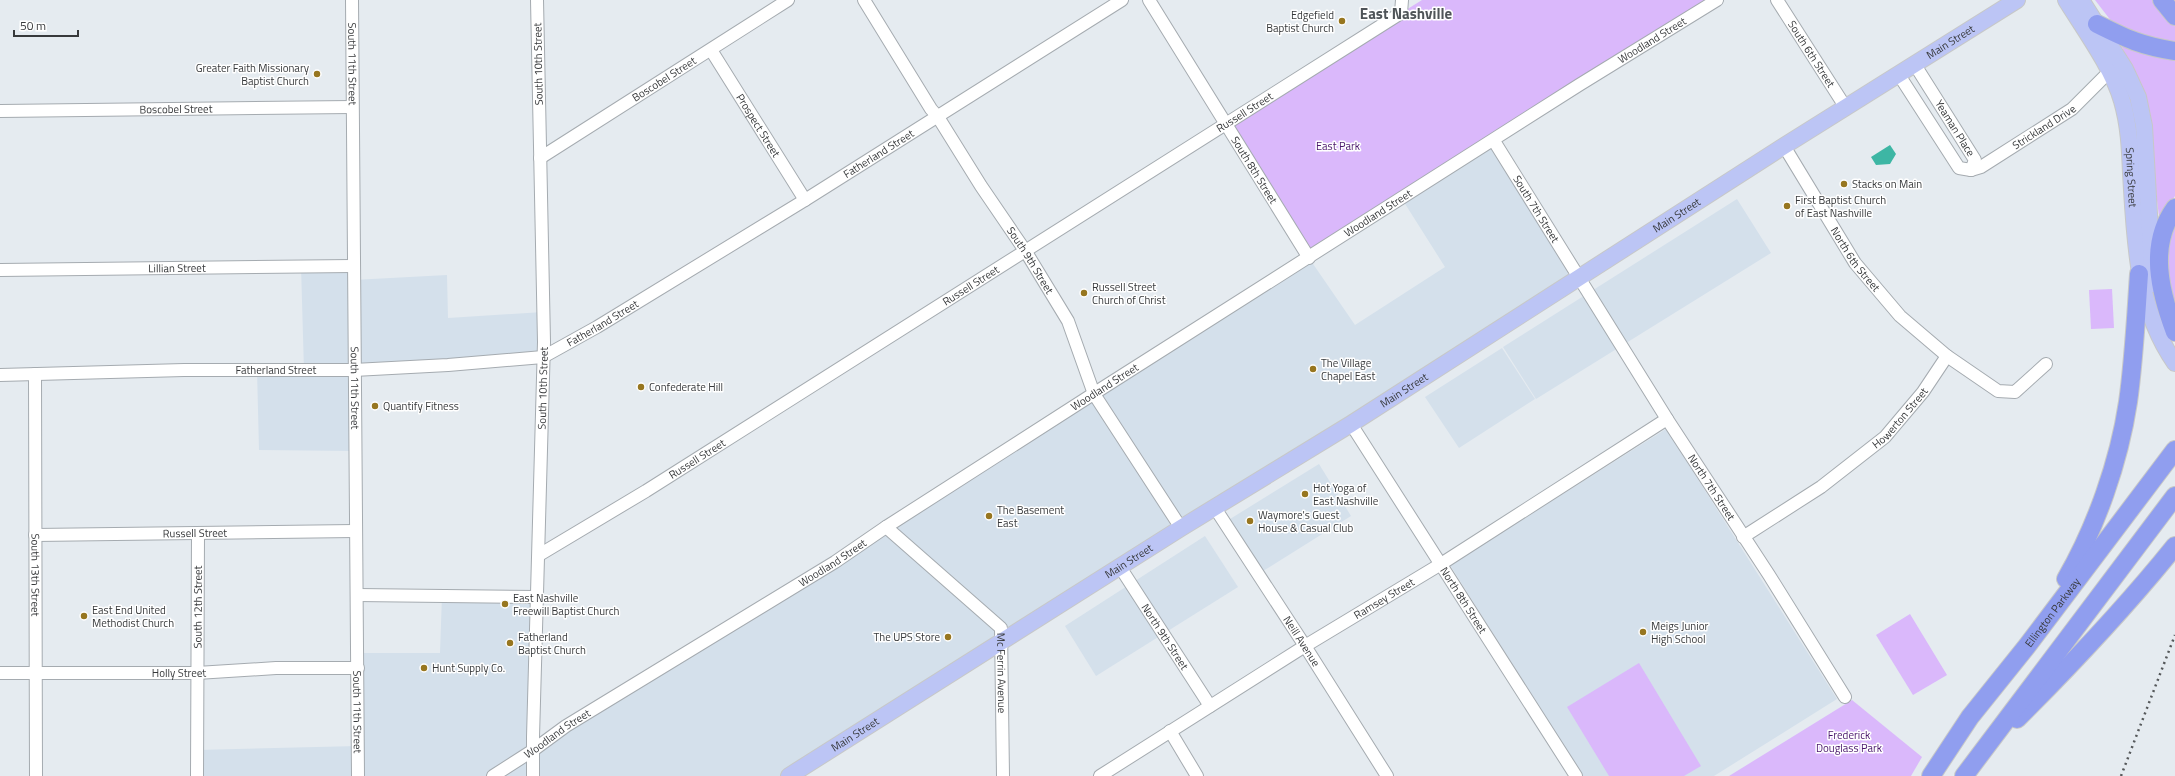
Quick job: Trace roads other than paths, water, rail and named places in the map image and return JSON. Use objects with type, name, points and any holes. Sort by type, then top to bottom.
[{"type":"highway","points":[[2162,0],[2175,16]]},
{"type":"highway","points":[[2097,24],[2127,40],[2151,47],[2175,50]]},
{"type":"highway","points":[[2175,208],[2169,217],[2161,239],[2158,264],[2165,300],[2175,332]]},
{"type":"highway","points":[[2027,646],[2075,564],[2094,525],[2120,439],[2128,402],[2139,274]]},
{"type":"highway","name":"Ellington Parkway","points":[[1931,776],[1970,717],[2027,646],[2175,450]]},
{"type":"highway","points":[[1968,770],[2175,496]]},
{"type":"highway","points":[[1968,770],[2060,676],[2152,574],[2175,546]]},
{"type":"main road","name":"Main Street","points":[[789,776],[1001,643],[1180,528],[1352,424],[1784,146],[2017,0]]},
{"type":"main road","name":"Spring Street","points":[[2066,0],[2109,72],[2122,100],[2158,309],[2175,342]]},
{"type":"main road","name":"Spring Street","points":[[2081,0],[2124,69],[2138,96],[2144,126],[2139,274],[2153,322],[2175,363]]},
{"type":"street","name":"South 11th Street","points":[[352,0],[358,776]]},
{"type":"street","name":"South 10th Street","points":[[534,776],[532,751],[544,357],[537,0]]},
{"type":"street","name":"Boscobel Street","points":[[540,158],[788,0]]},
{"type":"street","name":"South 9th Street","points":[[864,0],[931,109],[938,117],[981,186],[1026,252],[1068,321],[1094,394],[1180,528]]},
{"type":"street","name":"Fatherland Street","points":[[0,375],[184,370],[354,370],[448,365],[544,357],[597,327],[805,200],[1122,0]]},
{"type":"street","name":"South 8th Street","points":[[1149,0],[1310,258]]},
{"type":"street","name":"Russell Street","points":[[539,555],[646,491],[1026,252],[1226,122],[1401,13],[1402,0]]},
{"type":"street","name":"Woodland Street","points":[[493,776],[532,751],[566,726],[835,562],[886,527],[1094,394],[1580,85],[1718,0]]},
{"type":"street","name":"South 6th Street","points":[[1777,0],[1846,108]]},
{"type":"street","name":"Prospect Street","points":[[711,50],[805,200]]},
{"type":"street","name":"Yeaman Place","points":[[1899,75],[1960,168],[1971,170],[1975,160],[1915,64]]},
{"type":"street","name":"Strickland Drive","points":[[1971,170],[1981,167],[2072,109],[2109,72]]},
{"type":"street","name":"Boscobel Street","points":[[0,111],[352,107]]},
{"type":"street","points":[[1941,140],[1956,130]]},
{"type":"street","name":"South 7th Street","points":[[1494,141],[1580,278]]},
{"type":"street","name":"North 6th Street","points":[[1784,146],[1855,263],[1900,316],[1947,356]]},
{"type":"street","name":"Lillian Street","points":[[0,270],[353,266]]},
{"type":"street","name":"North 7th Street","points":[[1580,278],[1667,419],[1845,696]]},
{"type":"street","points":[[1947,356],[1998,391],[2015,392],[2046,364]]},
{"type":"street","name":"Howerton Street","points":[[1743,536],[1821,487],[1885,437],[1923,392],[1947,356]]},
{"type":"street","name":"South 13th Street","points":[[35,374],[36,776]]},
{"type":"street","name":"Ramsey Street","points":[[1100,776],[1305,646],[1441,564],[1667,419]]},
{"type":"street","name":"North 8th Street","points":[[1352,424],[1576,776]]},
{"type":"street","name":"Neill Avenue","points":[[1215,508],[1305,646],[1387,776]]},
{"type":"street","name":"Mc Ferrin Avenue","points":[[886,527],[1001,628],[1003,776]]},
{"type":"street","name":"Russell Street","points":[[35,535],[355,531]]},
{"type":"street","name":"South 12th Street","points":[[197,776],[198,534]]},
{"type":"street","name":"North 9th Street","points":[[1120,567],[1210,706]]},
{"type":"street","points":[[357,595],[537,597]]},
{"type":"street","name":"Holly Street","points":[[0,673],[197,672],[276,668],[358,668]]},
{"type":"street","points":[[1170,731],[1197,776]]},
{"type":"railway","points":[[2121,776],[2175,635]]},
{"type":"place","name":"Edgefield Baptist Church","points":[[1342,21]]},
{"type":"place","name":"Greater Faith Missionary Baptist Church","points":[[317,74]]},
{"type":"place","name":"Stacks on Main","points":[[1844,184]]},
{"type":"place","name":"First Baptist Church of East Nashville","points":[[1787,206]]},
{"type":"place","name":"Russell Street Church of Christ","points":[[1084,293]]},
{"type":"place","name":"The Village Chapel East","points":[[1313,369]]},
{"type":"place","name":"Confederate Hill","points":[[641,387]]},
{"type":"place","name":"Quantify Fitness","points":[[375,406]]},
{"type":"place","name":"Hot Yoga of East Nashville","points":[[1305,494]]},
{"type":"place","name":"The Basement East","points":[[989,516]]},
{"type":"place","name":"Waymore's Guest House & Casual Club","points":[[1250,521]]},
{"type":"place","name":"East Nashville Freewill Baptist Church","points":[[505,604]]},
{"type":"place","name":"East End United Methodist Church","points":[[84,616]]},
{"type":"place","name":"Meigs Junior High School","points":[[1643,632]]},
{"type":"place","name":"The UPS Store","points":[[948,637]]},
{"type":"place","name":"Fatherland Baptist Church","points":[[510,643]]},
{"type":"place","name":"Hunt Supply Co.","points":[[424,668]]},
{"type":"district","name":"East Nashville","points":[[1406,13]]},
{"type":"park label","name":"East Park","points":[[1338,146]]},
{"type":"park label","name":"Frederick Douglass Park","points":[[1849,741]]}]
